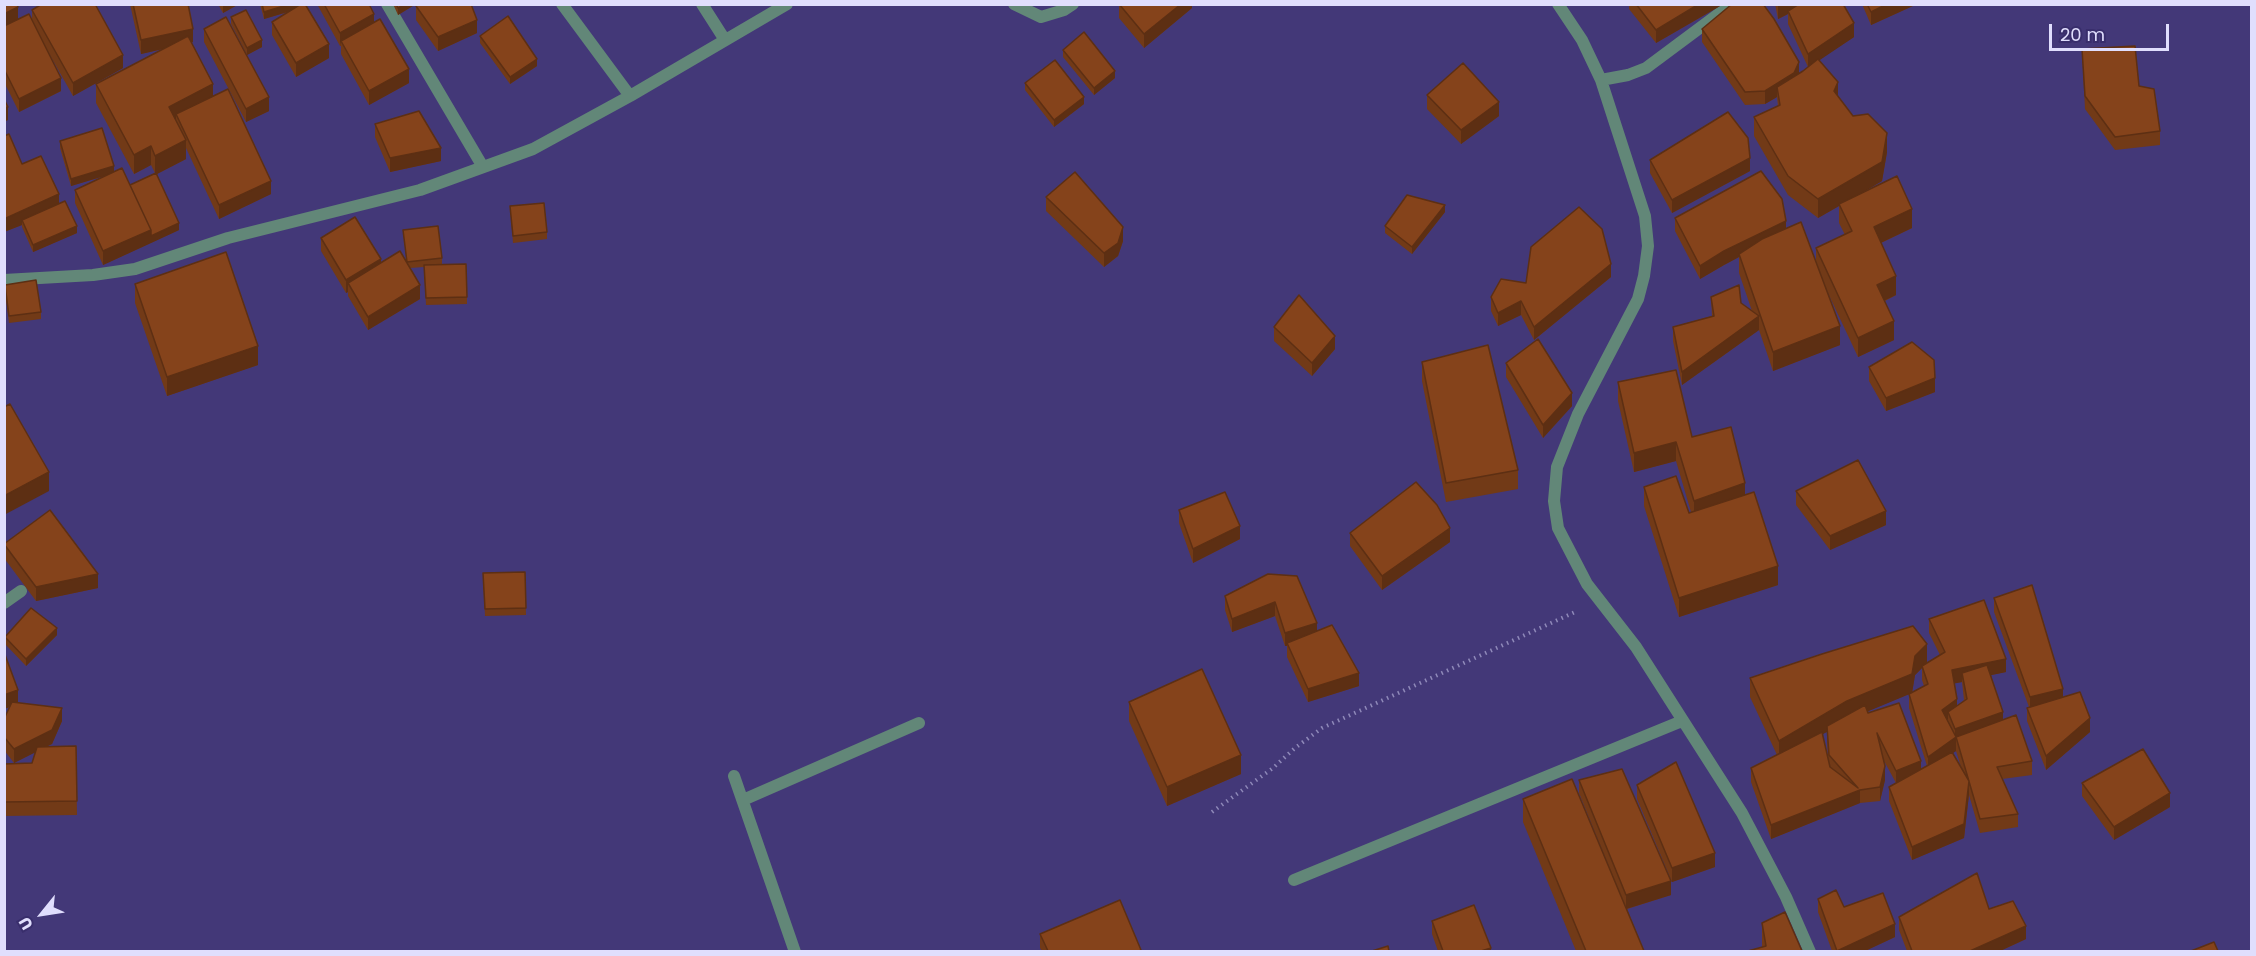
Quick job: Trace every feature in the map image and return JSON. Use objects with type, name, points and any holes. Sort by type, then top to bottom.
[{"type":"street","points":[[387,4],[483,167]]},
{"type":"street","points":[[562,4],[630,96]]},
{"type":"street","points":[[702,4],[725,39]]},
{"type":"street","points":[[4,280],[135,270],[228,238],[420,190],[533,149],[630,96],[787,4]]},
{"type":"street","points":[[1014,4],[1041,18],[1064,10],[1072,4]]},
{"type":"street","points":[[1558,4],[1582,40],[1601,80],[1645,216],[1648,246],[1638,299],[1578,414],[1557,467],[1554,501],[1558,528],[1587,584],[1636,647],[1742,813],[1786,897],[1810,951]]},
{"type":"street","points":[[1601,80],[1628,75],[1646,68],[1732,4]]},
{"type":"street","points":[[4,603],[21,591]]},
{"type":"street","points":[[1294,880],[1682,721]]},
{"type":"street","points":[[743,800],[919,723]]},
{"type":"street","points":[[734,776],[795,951]]},
{"type":"path","points":[[1212,812],[1273,768],[1294,748],[1322,728],[1600,600]]},
{"type":"building","points":[[4,4],[17,4],[18,7],[4,14]]},
{"type":"building","points":[[42,4],[95,4],[123,55],[73,83],[32,10]]},
{"type":"building","points":[[133,4],[188,4],[193,29],[141,40]]},
{"type":"building","points":[[262,4],[290,4],[264,12]]},
{"type":"building","points":[[301,4],[305,4],[329,44],[296,63],[272,22]]},
{"type":"building","points":[[324,4],[369,4],[374,14],[340,33]]},
{"type":"building","points":[[419,4],[471,4],[477,20],[438,37],[416,6]]},
{"type":"building","points":[[1119,4],[1181,4],[1144,34]]},
{"type":"building","points":[[1636,4],[1699,4],[1656,30]]},
{"type":"building","points":[[1732,4],[1763,4],[1799,62],[1794,73],[1765,91],[1745,92],[1702,29]]},
{"type":"building","points":[[1799,4],[1843,4],[1854,23],[1808,54],[1788,11]]},
{"type":"building","points":[[1867,4],[1887,4],[1871,12]]},
{"type":"building","points":[[246,10],[262,40],[247,48],[231,17]]},
{"type":"building","points":[[29,14],[61,78],[19,99],[4,69],[4,26]]},
{"type":"building","points":[[508,16],[537,59],[510,77],[480,36]]},
{"type":"building","points":[[226,17],[269,97],[246,109],[204,29]]},
{"type":"building","points":[[380,19],[409,69],[369,91],[341,41]]},
{"type":"building","points":[[1084,32],[1115,71],[1094,88],[1063,50]]},
{"type":"building","points":[[188,36],[213,84],[169,107],[186,140],[155,156],[151,146],[134,155],[96,84]]},
{"type":"building","points":[[2135,46],[2139,86],[2154,89],[2160,131],[2115,137],[2085,96],[2082,49]]},
{"type":"building","points":[[1818,59],[1838,82],[1834,91],[1853,116],[1868,114],[1887,133],[1882,162],[1818,199],[1788,176],[1754,117],[1780,105],[1777,87]]},
{"type":"building","points":[[1055,60],[1084,97],[1054,120],[1025,83]]},
{"type":"building","points":[[1463,63],[1499,102],[1461,130],[1427,95]]},
{"type":"building","points":[[228,89],[271,181],[219,205],[176,114]]},
{"type":"building","points":[[419,111],[441,148],[390,158],[375,124]]},
{"type":"building","points":[[1728,112],[1748,138],[1750,158],[1672,200],[1650,160]]},
{"type":"building","points":[[102,128],[114,166],[71,179],[60,141]]},
{"type":"building","points":[[9,134],[22,164],[41,156],[59,194],[4,219],[4,136]]},
{"type":"building","points":[[122,168],[151,230],[103,251],[75,190]]},
{"type":"building","points":[[1761,171],[1782,199],[1786,221],[1724,251],[1700,266],[1675,218]]},
{"type":"building","points":[[1075,172],[1123,227],[1118,243],[1104,253],[1046,197]]},
{"type":"building","points":[[156,173],[179,223],[151,236],[151,230],[130,185]]},
{"type":"building","points":[[1897,176],[1912,209],[1874,227],[1896,276],[1877,285],[1894,321],[1858,338],[1816,248],[1852,231],[1839,204]]},
{"type":"building","points":[[1407,195],[1445,205],[1412,247],[1385,226]]},
{"type":"building","points":[[65,201],[77,226],[33,245],[22,220]]},
{"type":"building","points":[[544,203],[547,232],[513,236],[510,206]]},
{"type":"building","points":[[1579,207],[1602,229],[1611,264],[1534,327],[1521,301],[1498,313],[1491,297],[1501,279],[1526,283],[1531,247]]},
{"type":"building","points":[[355,217],[381,259],[346,280],[321,238]]},
{"type":"building","points":[[1801,222],[1840,326],[1773,352],[1739,254],[1762,239]]},
{"type":"building","points":[[438,226],[442,258],[407,262],[403,230]]},
{"type":"building","points":[[400,251],[420,285],[368,317],[348,283]]},
{"type":"building","points":[[226,252],[258,346],[167,377],[135,284]]},
{"type":"building","points":[[466,264],[467,297],[426,298],[424,265]]},
{"type":"building","points":[[36,280],[41,312],[9,316],[5,285]]},
{"type":"building","points":[[1739,285],[1741,303],[1759,316],[1682,372],[1673,327],[1714,316],[1711,297]]},
{"type":"building","points":[[1299,295],[1335,336],[1312,363],[1274,327]]},
{"type":"building","points":[[1538,339],[1572,393],[1543,425],[1506,363]]},
{"type":"building","points":[[1912,342],[1934,360],[1935,378],[1886,398],[1869,367]]},
{"type":"building","points":[[1488,345],[1518,470],[1446,483],[1422,362]]},
{"type":"building","points":[[1676,370],[1692,437],[1731,427],[1745,483],[1694,501],[1676,442],[1634,453],[1618,382]]},
{"type":"building","points":[[10,404],[49,472],[4,496],[4,407]]},
{"type":"building","points":[[1858,460],[1886,511],[1830,536],[1796,491]]},
{"type":"building","points":[[1676,476],[1689,513],[1754,492],[1778,566],[1679,598],[1644,487]]},
{"type":"building","points":[[1416,482],[1437,505],[1450,528],[1382,576],[1350,533]]},
{"type":"building","points":[[1225,492],[1240,526],[1193,549],[1179,510]]},
{"type":"building","points":[[50,510],[98,574],[36,587],[4,544]]},
{"type":"building","points":[[525,572],[526,608],[485,609],[483,573]]},
{"type":"building","points":[[1268,574],[1297,576],[1317,623],[1285,633],[1275,602],[1232,619],[1225,596]]},
{"type":"building","points":[[2032,585],[2063,689],[2030,697],[1994,598]]},
{"type":"building","points":[[1984,600],[2006,659],[1952,670],[1957,699],[1942,710],[1956,737],[1928,757],[1909,694],[1928,684],[1922,666],[1945,652],[1929,619]]},
{"type":"building","points":[[31,608],[57,628],[26,659],[5,637]]},
{"type":"building","points":[[1332,625],[1359,673],[1308,689],[1287,643]]},
{"type":"building","points":[[1913,626],[1927,644],[1915,656],[1912,674],[1847,701],[1779,741],[1750,678]]},
{"type":"building","points":[[4,652],[18,690],[4,695]]},
{"type":"building","points":[[1987,665],[2003,712],[1955,729],[1948,712],[1967,699],[1962,673]]},
{"type":"building","points":[[1202,669],[1241,755],[1167,787],[1129,702]]},
{"type":"building","points":[[2080,692],[2090,718],[2046,756],[2027,708]]},
{"type":"building","points":[[12,702],[62,708],[52,730],[14,749],[4,737],[4,719]]},
{"type":"building","points":[[1899,703],[1921,761],[1896,771],[1877,733],[1885,766],[1880,787],[1860,790],[1771,825],[1751,768],[1822,732],[1830,767],[1858,788],[1829,755],[1827,726],[1865,705],[1868,713]]},
{"type":"building","points":[[2016,715],[2032,761],[1997,767],[2018,814],[1980,819],[1956,737]]},
{"type":"building","points":[[76,746],[77,801],[4,802],[4,764],[32,763],[37,747]]},
{"type":"building","points":[[2143,749],[2170,793],[2114,827],[2082,783]]},
{"type":"building","points":[[1952,752],[1969,781],[1964,824],[1912,847],[1889,787]]},
{"type":"building","points":[[1676,762],[1715,853],[1672,868],[1637,785]]},
{"type":"building","points":[[1622,769],[1671,881],[1626,895],[1579,780]]},
{"type":"building","points":[[1572,779],[1644,951],[1586,951],[1523,799]]},
{"type":"building","points":[[1977,873],[1989,909],[2013,901],[2026,926],[1970,951],[1912,951],[1899,917]]},
{"type":"building","points":[[1836,890],[1844,907],[1883,893],[1895,924],[1837,951],[1818,899]]},
{"type":"building","points":[[1120,900],[1141,950],[1048,951],[1040,934]]},
{"type":"building","points":[[1474,905],[1491,948],[1481,951],[1443,951],[1432,921]]},
{"type":"building","points":[[1785,912],[1802,951],[1748,951],[1766,946],[1762,923]]},
{"type":"building","points":[[2214,942],[2218,951],[2191,951]]},
{"type":"building","points":[[1388,946],[1389,951],[1372,951]]}]
